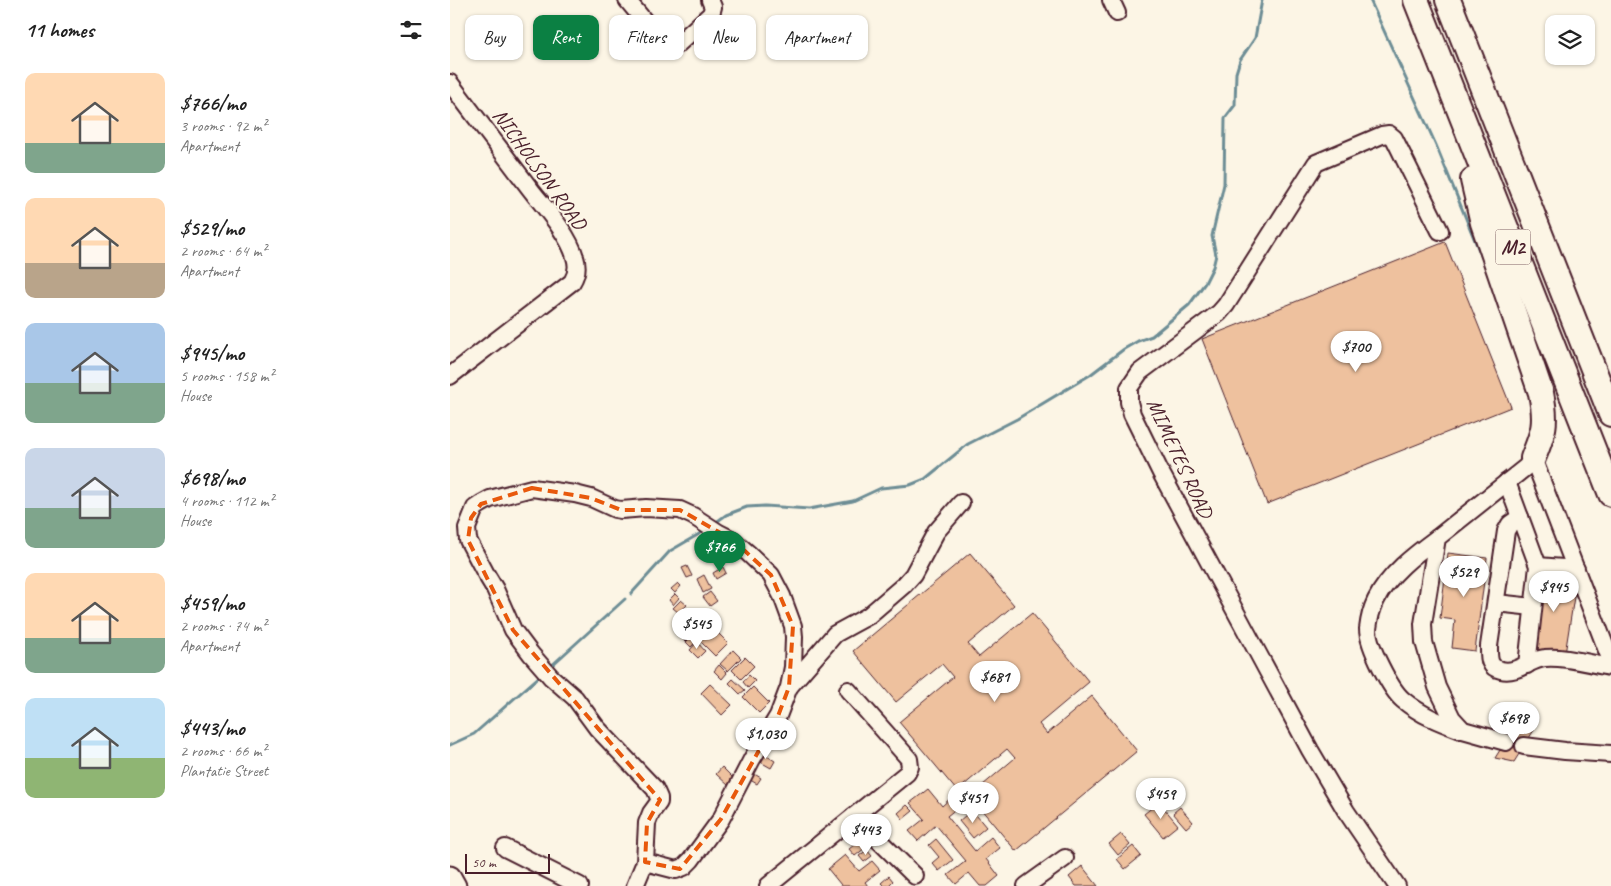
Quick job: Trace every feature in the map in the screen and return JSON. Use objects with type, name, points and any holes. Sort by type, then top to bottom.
[{"type":"highway","name":"M2","points":[[1416,0],[1611,494]]},
{"type":"highway","name":"M2","points":[[1448,0],[1611,414]]},
{"type":"highway","points":[[1454,98],[1483,223],[1541,393],[1545,412],[1544,426],[1533,458]]},
{"type":"main road","points":[[450,877],[455,886]]},
{"type":"street","points":[[627,0],[665,46],[671,47],[678,44],[710,14],[712,7],[710,0]]},
{"type":"street","name":"NICHOLSON ROAD","points":[[450,83],[549,212],[569,242],[577,267],[576,275],[572,282],[450,376]]},
{"type":"street","name":"MIMETES ROAD","points":[[1397,886],[1327,781],[1216,577],[1135,420],[1129,402],[1129,388],[1140,372],[1220,312],[1226,305],[1316,163],[1382,134],[1389,134],[1394,138],[1440,231]]},
{"type":"street","points":[[1506,742],[1431,720],[1402,700],[1386,677],[1368,631],[1370,618],[1377,600],[1398,570],[1414,555],[1526,467],[1533,458]]},
{"type":"street","points":[[1533,458],[1611,661]]},
{"type":"street","points":[[1507,482],[1538,566],[1527,665]]},
{"type":"street","points":[[635,886],[645,862],[646,830],[651,813],[659,802],[657,794],[598,728],[575,698],[550,677],[513,630],[495,589],[468,540],[468,528],[475,508],[490,499],[532,488],[575,494],[621,510],[640,508],[680,510],[733,540],[771,575],[782,596],[793,626],[793,668],[789,687],[778,716],[752,759],[721,819],[691,860],[684,867],[676,870],[645,862]]},
{"type":"street","points":[[789,687],[835,634],[868,616],[913,576],[936,532],[961,503]]},
{"type":"street","points":[[1520,517],[1510,524],[1506,531],[1489,646],[1491,666],[1496,670],[1506,672],[1518,670],[1544,658],[1562,659],[1611,668]]},
{"type":"street","points":[[1437,538],[1423,624],[1424,642],[1437,687],[1452,718],[1463,730]]},
{"type":"street","points":[[1538,566],[1576,569]]},
{"type":"street","points":[[1496,603],[1533,607]]},
{"type":"street","points":[[776,883],[907,773],[910,766],[909,759],[848,690]]},
{"type":"street","points":[[1524,746],[1565,752],[1611,754]]},
{"type":"street","points":[[854,816],[915,876]]},
{"type":"street","points":[[505,848],[580,886]]},
{"type":"street","points":[[1026,886],[1065,858]]},
{"type":"highlighted area","points":[[532,488],[591,498],[621,510],[680,510],[733,540],[771,575],[793,626],[789,687],[778,716],[721,819],[680,869],[645,862],[647,823],[660,800],[513,630],[468,540],[471,518],[481,504]]},
{"type":"building","points":[[1445,242],[1511,407],[1267,504],[1202,339]]},
{"type":"building","points":[[970,553],[1014,605],[968,644],[979,657],[1032,613],[1089,682],[1039,724],[1047,734],[1092,696],[1137,751],[1016,851],[970,796],[1015,758],[1007,749],[957,791],[899,722],[953,677],[942,664],[896,702],[853,651]]},
{"type":"building","points":[[1448,553],[1487,558],[1475,651],[1452,648],[1455,620],[1440,618]]},
{"type":"building","points":[[687,566],[692,576],[687,578],[682,568]]},
{"type":"building","points":[[723,567],[726,573],[716,579],[713,573]]},
{"type":"building","points":[[1541,574],[1577,578],[1565,654],[1531,648]]},
{"type":"building","points":[[704,575],[711,589],[703,593],[697,579]]},
{"type":"building","points":[[678,583],[681,586],[675,593],[671,589]]},
{"type":"building","points":[[710,592],[717,601],[710,606],[703,597]]},
{"type":"building","points":[[675,594],[679,598],[673,605],[669,600]]},
{"type":"building","points":[[681,600],[687,605],[679,613],[673,608]]},
{"type":"building","points":[[689,608],[695,614],[687,622],[681,616]]},
{"type":"building","points":[[697,615],[703,621],[698,625],[693,620]]},
{"type":"building","points":[[692,622],[698,628],[685,641],[679,635]]},
{"type":"building","points":[[706,622],[711,626],[703,634],[698,630]]},
{"type":"building","points":[[713,628],[728,643],[715,656],[700,641]]},
{"type":"building","points":[[697,631],[701,636],[691,647],[686,642]]},
{"type":"building","points":[[697,642],[705,651],[698,658],[690,650]]},
{"type":"building","points":[[733,650],[741,658],[728,671],[720,664]]},
{"type":"building","points":[[745,657],[754,666],[741,679],[732,670]]},
{"type":"building","points":[[719,665],[727,673],[722,679],[714,671]]},
{"type":"building","points":[[749,675],[755,681],[748,688],[743,682]]},
{"type":"building","points":[[733,679],[745,690],[740,694],[729,683]]},
{"type":"building","points":[[710,684],[732,705],[722,715],[701,693]]},
{"type":"building","points":[[753,687],[769,703],[759,713],[743,697]]},
{"type":"building","points":[[754,720],[765,730],[755,740],[744,730]]},
{"type":"building","points":[[1515,726],[1534,730],[1514,762],[1495,758]]},
{"type":"building","points":[[762,753],[775,761],[771,768],[757,760]]},
{"type":"building","points":[[722,767],[735,780],[729,786],[716,774]]},
{"type":"building","points":[[751,772],[761,778],[757,784],[747,778]]},
{"type":"building","points":[[928,789],[942,806],[954,795],[962,804],[947,816],[975,851],[991,837],[1000,848],[986,859],[999,876],[987,886],[980,886],[969,873],[956,884],[948,875],[966,861],[936,825],[918,841],[909,831],[924,819],[910,803]]},
{"type":"building","points":[[1159,802],[1178,825],[1163,837],[1144,814]]},
{"type":"building","points":[[907,805],[913,811],[903,819],[898,813]]},
{"type":"building","points":[[1180,807],[1193,822],[1186,828],[1173,813]]},
{"type":"building","points":[[972,810],[986,827],[973,838],[959,821]]},
{"type":"building","points":[[1121,834],[1130,845],[1118,855],[1109,844]]},
{"type":"building","points":[[936,839],[953,860],[939,871],[932,863],[939,857],[929,845]]},
{"type":"building","points":[[859,841],[865,848],[855,856],[849,849]]},
{"type":"building","points":[[1133,846],[1141,856],[1125,869],[1117,859]]},
{"type":"building","points":[[867,850],[872,856],[864,862],[859,856]]},
{"type":"building","points":[[845,855],[859,871],[872,861],[880,870],[865,882],[868,886],[840,886],[828,869]]},
{"type":"building","points":[[1082,866],[1098,886],[1076,886],[1069,877]]},
{"type":"building","points":[[889,876],[893,881],[888,886],[884,886],[881,883]]},
{"type":"waterway","points":[[715,523],[726,515],[747,507],[765,506],[809,509],[853,501],[881,488],[910,485],[925,479],[968,444],[1017,419],[1090,375],[1124,349],[1152,336],[1189,305],[1205,283],[1213,267],[1216,255],[1212,236],[1224,184],[1225,118],[1235,105],[1236,73],[1240,60],[1255,38],[1262,0]]},
{"type":"waterway","points":[[1370,0],[1436,145],[1487,270]]},
{"type":"waterway","points":[[631,594],[670,551],[706,530]]},
{"type":"waterway","points":[[550,667],[625,599]]},
{"type":"waterway","points":[[450,745],[474,734],[542,674]]}]
